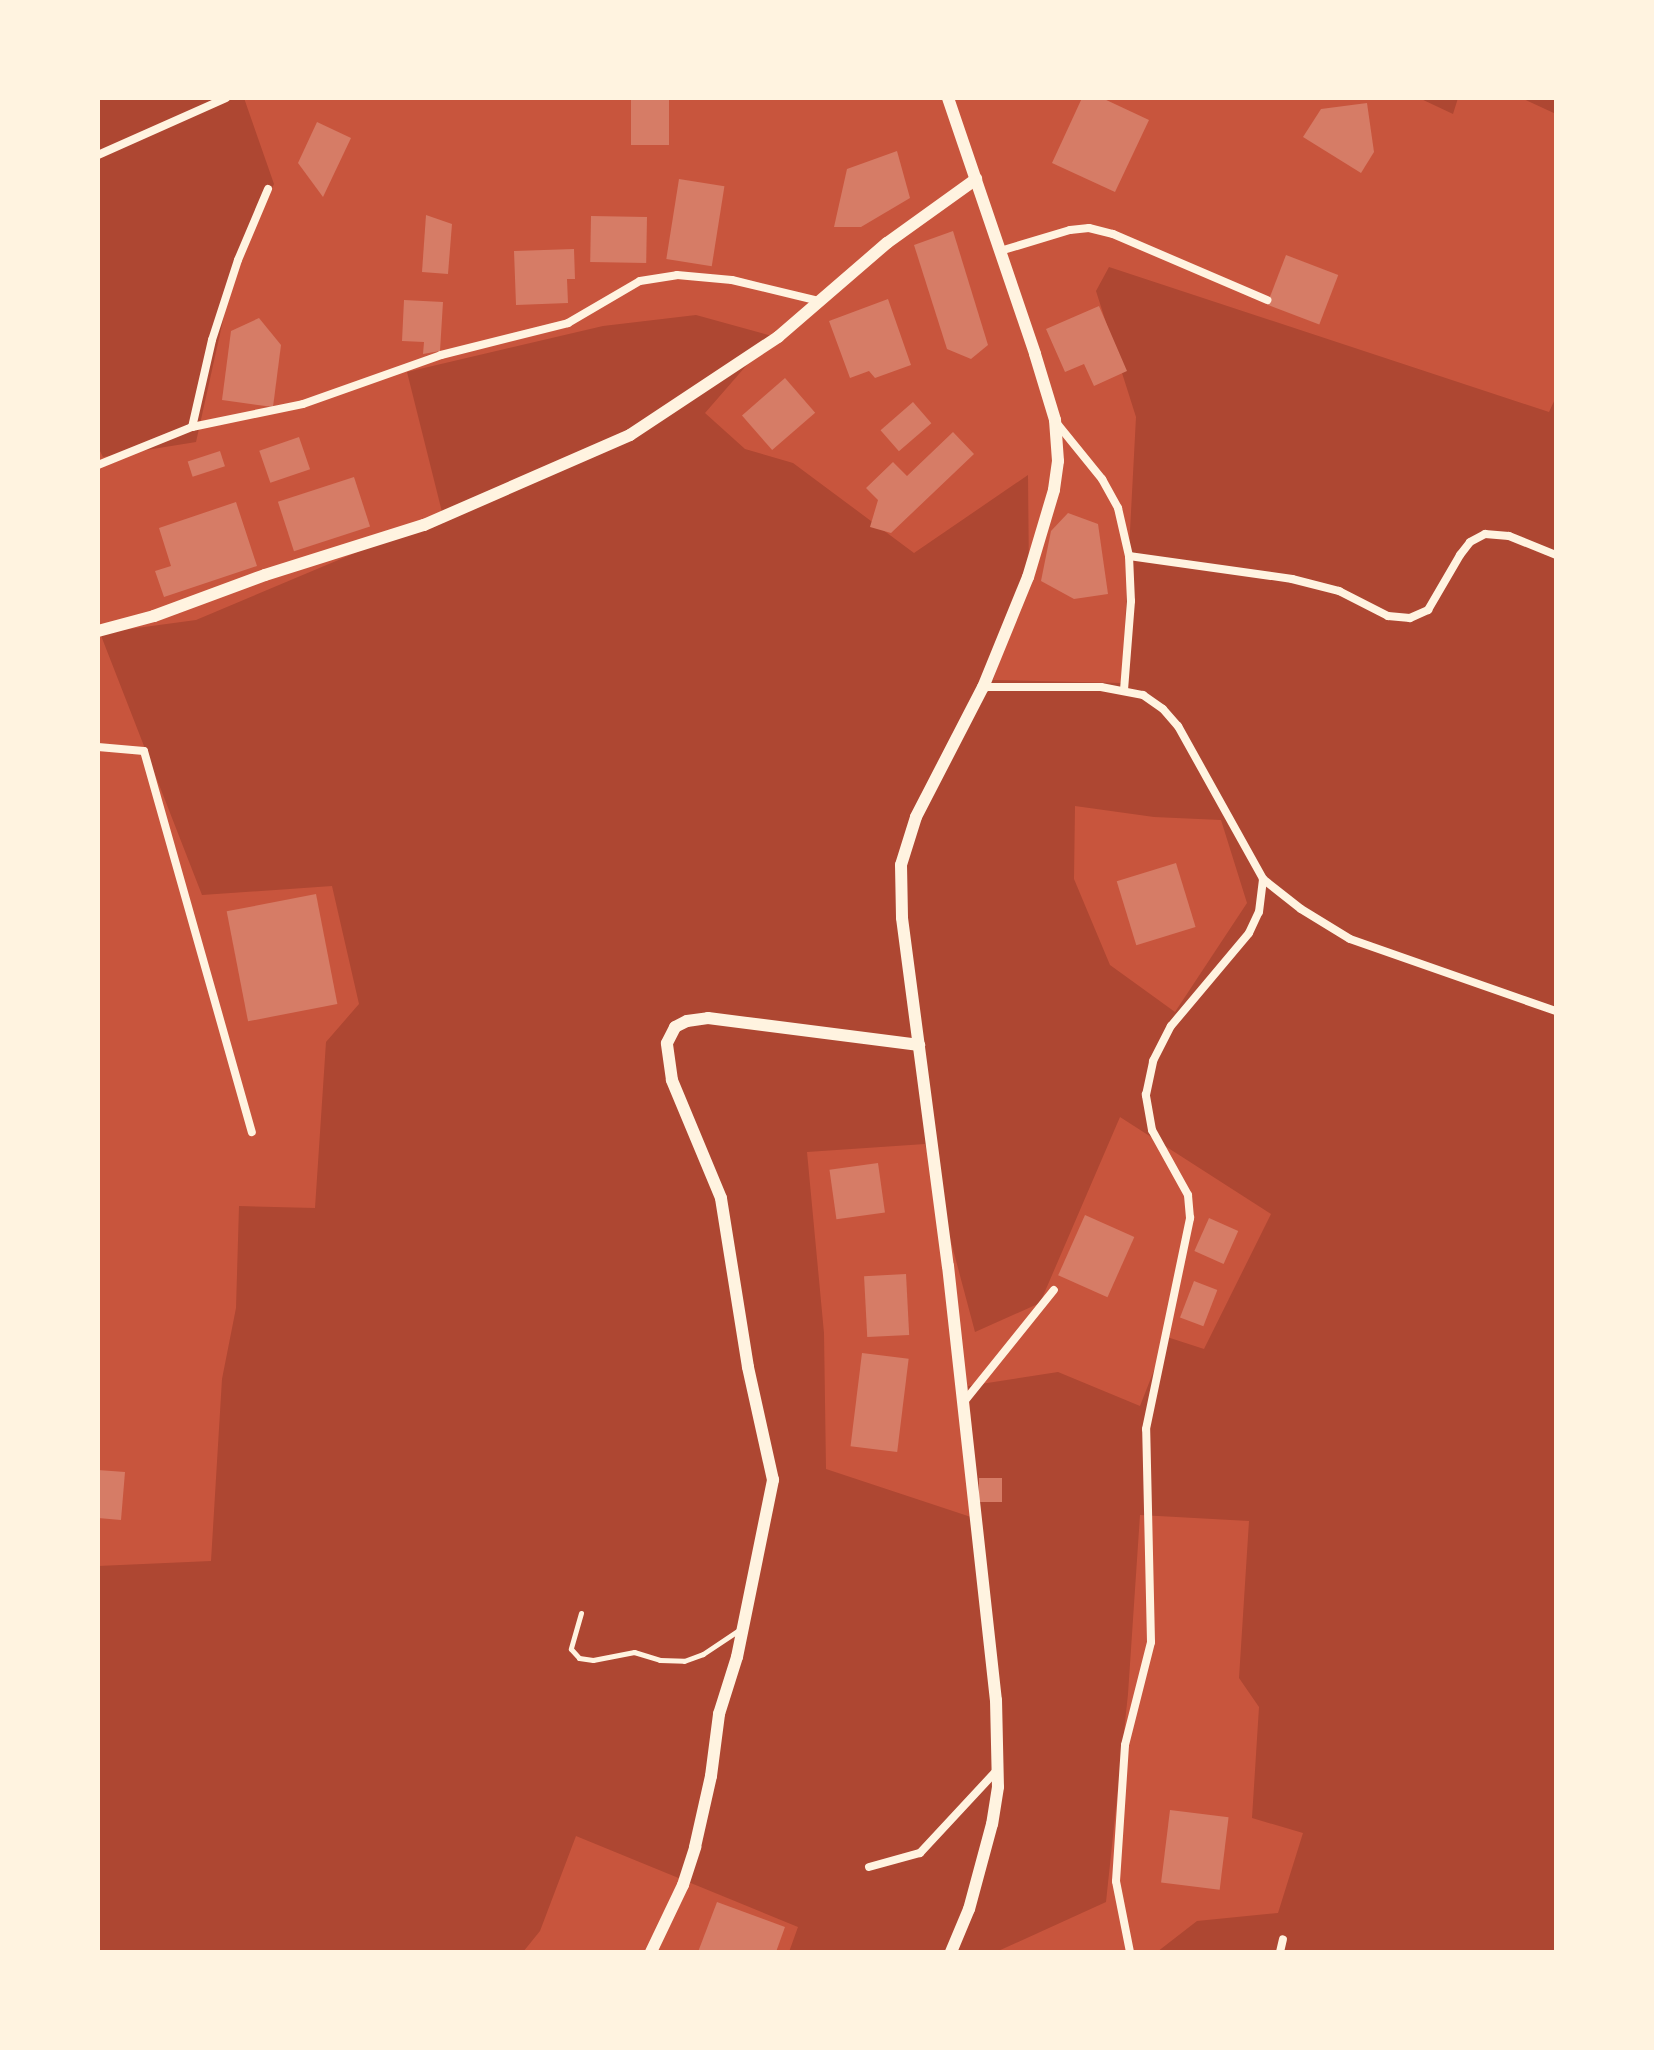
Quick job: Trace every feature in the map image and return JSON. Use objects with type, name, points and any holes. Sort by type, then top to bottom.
[{"type":"street","points":[[98,155],[226,98]]},
{"type":"street","points":[[948,98],[1055,420],[1058,461],[1054,490],[1028,577],[983,687],[916,817],[901,865],[902,918],[990,1632],[998,1769],[992,1824],[969,1909],[951,1952]]},
{"type":"street","points":[[98,631],[154,616],[265,575],[424,525],[630,435],[778,337],[887,243],[976,179]]},
{"type":"street","points":[[192,427],[212,340],[238,260],[268,189]]},
{"type":"street","points":[[1000,251],[1070,230],[1089,228],[1113,234],[1267,300]]},
{"type":"street","points":[[98,465],[192,427],[303,404],[474,345],[568,323],[648,279],[677,275],[732,280],[819,301]]},
{"type":"street","points":[[1055,420],[1113,498],[1129,556],[1129,650],[1124,689]]},
{"type":"street","points":[[1129,556],[1292,579],[1339,591],[1388,616],[1410,618],[1428,610],[1465,549],[1485,534],[1509,536],[1556,555]]},
{"type":"street","points":[[983,687],[1124,689],[1143,695],[1163,709],[1178,726],[1263,879],[1313,917],[1350,939],[1556,1011]]},
{"type":"street","points":[[98,747],[144,751],[252,1132]]},
{"type":"street","points":[[1130,1952],[1116,1881],[1125,1745],[1151,1642],[1146,1429],[1190,1218],[1188,1195],[1152,1130],[1146,1111],[1146,1095],[1153,1061],[1171,1026],[1249,933],[1259,912],[1263,879]]},
{"type":"street","points":[[651,1952],[683,1885],[695,1847],[711,1776],[719,1714],[744,1628],[771,1501],[771,1462],[748,1367],[721,1198],[672,1080],[667,1043],[675,1027],[687,1021],[708,1018],[919,1045]]},
{"type":"street","points":[[962,1404],[1054,1290]]},
{"type":"street","points":[[869,1867],[920,1853],[998,1769]]},
{"type":"street","points":[[1280,1952],[1283,1939]]},
{"type":"lane","points":[[581,1613],[571,1649],[579,1658],[593,1660],[634,1652],[660,1660],[684,1661],[703,1654],[744,1628]]},
{"type":"shaded area","points":[[98,98],[244,98],[274,184],[234,271],[196,442],[103,457],[98,447]]},
{"type":"shaded area","points":[[1419,98],[1458,98],[1453,114]]},
{"type":"shaded area","points":[[1521,98],[1556,98],[1556,114]]},
{"type":"shaded area","points":[[1109,267],[1549,412],[1556,397],[1556,1952],[1157,1952],[1197,1921],[1278,1913],[1303,1833],[1252,1818],[1259,1707],[1239,1678],[1249,1521],[1140,1515],[1128,1694],[1106,1902],[996,1952],[789,1952],[798,1927],[576,1836],[540,1931],[523,1952],[98,1952],[98,1566],[211,1561],[222,1379],[236,1308],[239,1206],[315,1208],[326,1042],[359,1004],[332,886],[202,895],[100,633],[196,620],[443,516],[407,372],[603,326],[696,315],[772,336],[705,413],[745,449],[793,463],[914,553],[1028,475],[1029,577],[993,680],[1122,683],[1136,417],[1096,291]],"holes":[[[1075,806],[1154,817],[1221,820],[1247,903],[1175,1012],[1110,965],[1074,879]],[[1120,1117],[1271,1214],[1204,1349],[1167,1337],[1140,1406],[1058,1372],[968,1386],[980,1520],[826,1469],[824,1333],[807,1152],[925,1144],[975,1332],[1040,1303]]]},
{"type":"building","points":[[631,98],[669,98],[669,145],[631,145]]},
{"type":"building","points":[[1082,98],[1102,98],[1149,120],[1115,192],[1052,163]]},
{"type":"building","points":[[1367,103],[1374,152],[1361,173],[1303,137],[1321,109]]},
{"type":"building","points":[[317,122],[351,138],[323,197],[298,163]]},
{"type":"building","points":[[897,151],[910,198],[861,227],[834,227],[847,169]]},
{"type":"building","points":[[679,179],[724,186],[712,266],[666,259]]},
{"type":"building","points":[[426,215],[452,224],[448,274],[422,272]]},
{"type":"building","points":[[591,216],[647,217],[646,263],[590,262]]},
{"type":"building","points":[[953,231],[988,345],[971,359],[947,349],[914,245]]},
{"type":"building","points":[[574,249],[575,279],[567,279],[568,303],[516,305],[514,251]]},
{"type":"building","points":[[1286,255],[1338,275],[1319,325],[1267,304]]},
{"type":"building","points":[[888,299],[911,365],[875,378],[869,371],[850,378],[829,321]]},
{"type":"building","points":[[404,300],[443,302],[440,351],[423,354],[424,342],[402,341]]},
{"type":"building","points":[[1099,306],[1127,371],[1094,386],[1084,364],[1065,372],[1046,329]]},
{"type":"building","points":[[259,318],[281,345],[273,407],[222,400],[231,331]]},
{"type":"building","points":[[785,378],[815,413],[772,450],[742,415]]},
{"type":"building","points":[[913,402],[931,423],[899,451],[881,430]]},
{"type":"building","points":[[953,432],[974,454],[891,533],[870,527],[878,500],[866,488],[893,462],[907,476]]},
{"type":"building","points":[[299,437],[310,469],[270,483],[259,451]]},
{"type":"building","points":[[220,451],[225,466],[193,477],[188,462]]},
{"type":"building","points":[[354,477],[370,526],[294,551],[278,502]]},
{"type":"building","points":[[236,502],[257,566],[164,597],[155,571],[171,566],[159,528]]},
{"type":"building","points":[[1068,513],[1098,524],[1108,594],[1074,599],[1041,581],[1051,531]]},
{"type":"building","points":[[1176,863],[1196,927],[1136,945],[1117,881]]},
{"type":"building","points":[[316,894],[337,1004],[248,1021],[227,911]]},
{"type":"building","points":[[878,1163],[885,1213],[836,1219],[829,1170]]},
{"type":"building","points":[[1085,1215],[1134,1237],[1107,1297],[1058,1275]]},
{"type":"building","points":[[1209,1218],[1238,1231],[1224,1264],[1194,1251]]},
{"type":"building","points":[[906,1274],[909,1335],[867,1337],[864,1276]]},
{"type":"building","points":[[1194,1281],[1217,1290],[1203,1326],[1180,1317]]},
{"type":"building","points":[[862,1353],[909,1359],[897,1452],[851,1446]]},
{"type":"building","points":[[98,1470],[125,1472],[121,1520],[98,1518]]},
{"type":"building","points":[[979,1478],[1002,1478],[1002,1502],[979,1502]]},
{"type":"building","points":[[1170,1810],[1229,1817],[1220,1890],[1161,1882]]},
{"type":"building","points":[[717,1902],[785,1927],[776,1952],[698,1952]]}]
